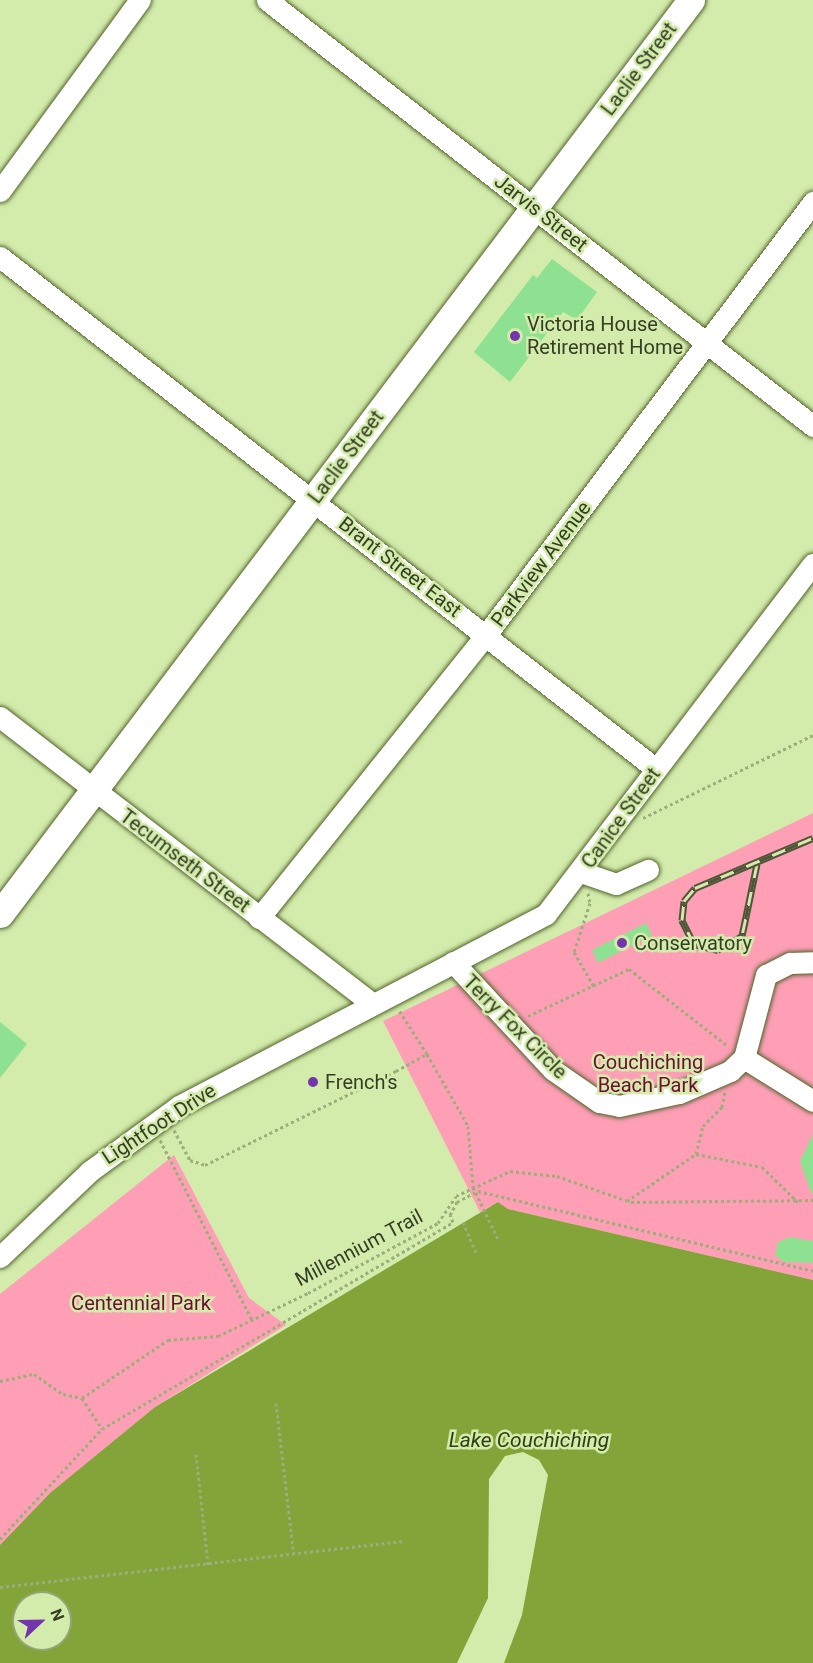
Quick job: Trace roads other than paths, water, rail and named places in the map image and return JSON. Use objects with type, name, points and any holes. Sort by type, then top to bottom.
[{"type":"main road","name":"Laclie Street","points":[[0,914],[691,0]]},
{"type":"street","points":[[0,191],[140,0]]},
{"type":"street","name":"Jarvis Street","points":[[267,0],[813,426]]},
{"type":"street","name":"Parkview Avenue","points":[[259,918],[486,635],[813,202]]},
{"type":"street","name":"Brant Street East","points":[[0,258],[314,500],[656,769]]},
{"type":"street","name":"Canice Street","points":[[372,1003],[539,920],[582,879],[656,769],[813,564]]},
{"type":"street","name":"Tecumseth Street","points":[[0,717],[372,1003]]},
{"type":"street","points":[[582,879],[616,884],[648,870]]},
{"type":"street","name":"Terry Fox Circle","points":[[453,962],[553,1070],[599,1102],[642,1104],[724,1074],[744,1058]]},
{"type":"street","points":[[813,962],[790,963],[766,975],[744,1058],[813,1101]]},
{"type":"street","name":"Lightfoot Drive","points":[[0,1257],[90,1171],[150,1126],[372,1003]]},
{"type":"water","name":"Lake Couchiching","points":[[498,1202],[508,1209],[813,1280],[813,1663],[0,1663],[0,1545],[50,1493],[155,1407]]},
{"type":"railway","points":[[757,864],[742,936],[718,950],[694,944],[682,920],[684,901],[695,888],[813,838]]},
{"type":"place","name":"Victoria House Retirement Home","points":[[515,336]]},
{"type":"place","name":"Conservatory","points":[[622,943]]},
{"type":"place","name":"French's","points":[[313,1082]]},
{"type":"park label","name":"Couchiching Beach Park","points":[[648,1074]]},
{"type":"park label","name":"Centennial Park","points":[[141,1303]]}]
